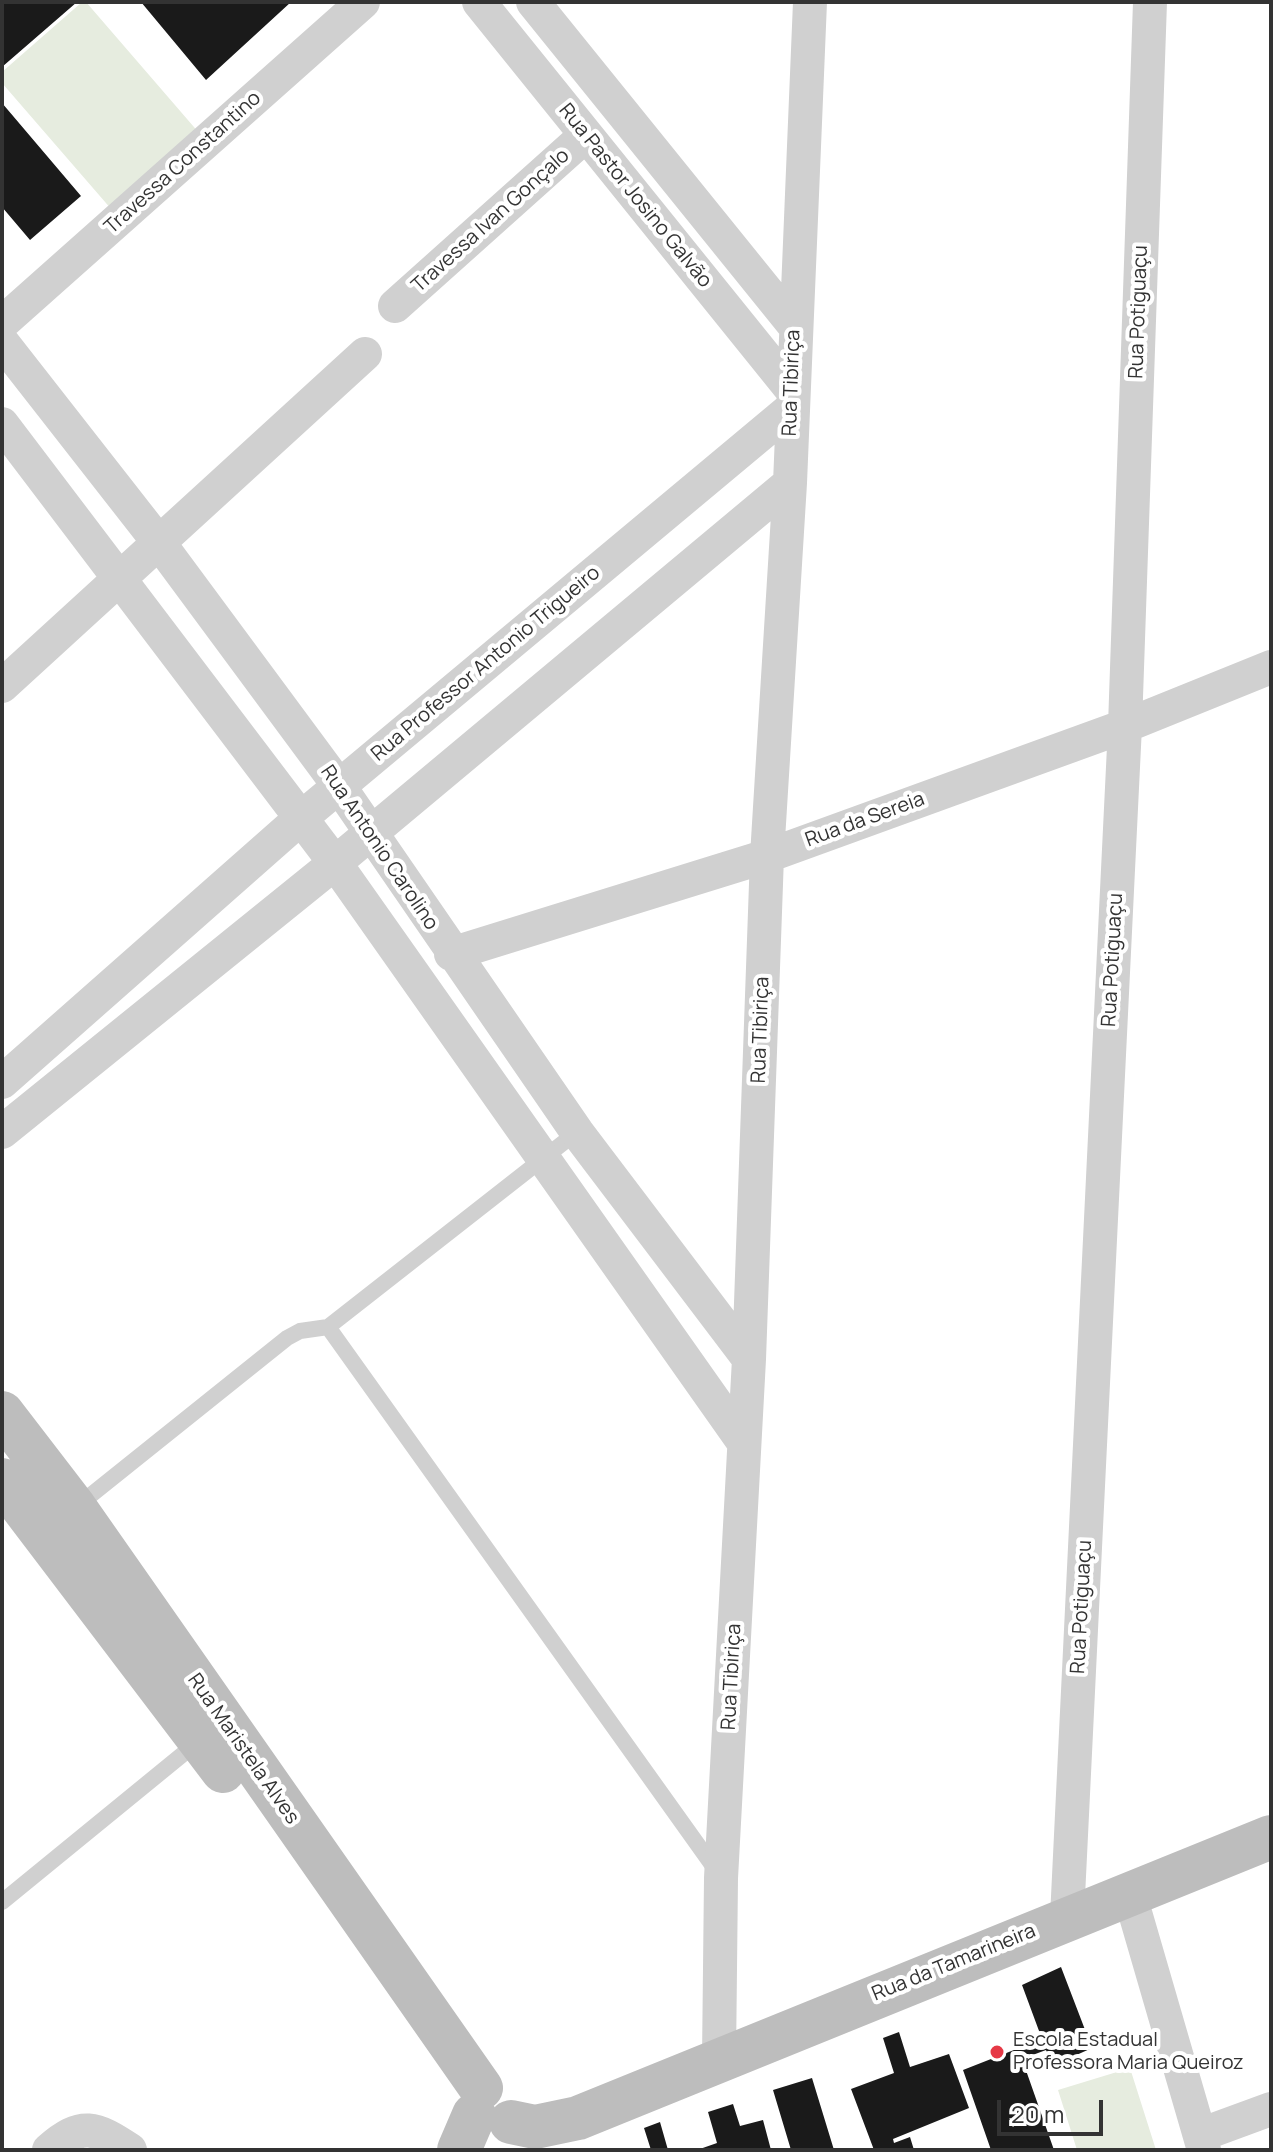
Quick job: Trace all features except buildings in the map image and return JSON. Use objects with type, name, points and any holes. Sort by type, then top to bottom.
[{"type":"street","name":"Travessa Constantino","points":[[2,323],[363,2]]},
{"type":"street","name":"Rua Pastor Josino Galvão","points":[[479,2],[792,399]]},
{"type":"street","points":[[533,2],[794,325]]},
{"type":"street","name":"Rua Tibiriça","points":[[719,2059],[721,1878],[749,1359],[767,856],[790,483],[794,325],[810,2]]},
{"type":"street","name":"Rua Potiguaçu","points":[[1067,1917],[1125,726],[1150,2]]},
{"type":"street","name":"Travessa Ivan Gonçalo","points":[[395,306],[586,135]]},
{"type":"street","name":"Rua Antonio Carolino","points":[[2,342],[160,544],[339,786],[451,954],[577,1132],[749,1359]]},
{"type":"street","points":[[2,686],[365,354]]},
{"type":"street","name":"Rua Professor Antonio Trigueiro","points":[[2,1082],[301,818],[792,399]]},
{"type":"street","points":[[2,424],[335,863],[744,1443]]},
{"type":"street","points":[[2,1132],[335,863],[790,483]]},
{"type":"street","name":"Rua da Sereia","points":[[451,954],[767,856],[1125,726],[1271,667]]},
{"type":"street","name":"Rua Maristela Alves","points":[[2,1413],[75,1508],[490,2121]]},
{"type":"street","name":"Rua Maristela Alves","points":[[2,1480],[490,2121]]},
{"type":"street","name":"Rua da Tamarineira","points":[[490,2121],[637,2091],[1271,1837]]},
{"type":"street","points":[[1129,1892],[1202,2142],[1271,2109]]},
{"type":"street","points":[[49,2150],[67,2134],[87,2129],[101,2132],[130,2150]]},
{"type":"lane","points":[[75,1508],[287,1338],[300,1331],[328,1327],[577,1132]]},
{"type":"lane","points":[[328,1327],[721,1878]]},
{"type":"lane","points":[[2,1902],[200,1740]]},
{"type":"shaded area","points":[[82,2],[86,2],[200,134],[112,210],[2,83],[2,72]]},
{"type":"shaded area","points":[[1130,2068],[1156,2150],[1077,2150],[1058,2090]]},
{"type":"place","name":"Escola Estadual Professora Maria Queiroz","points":[[997,2052]]}]
